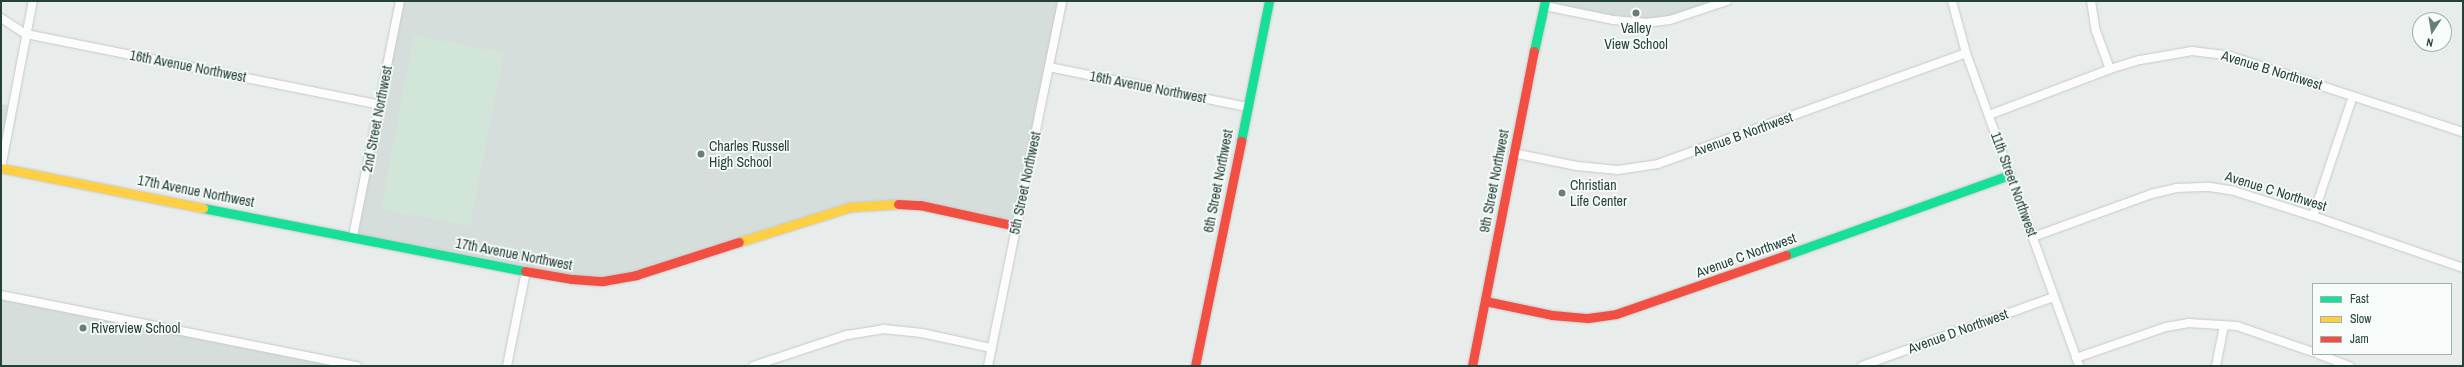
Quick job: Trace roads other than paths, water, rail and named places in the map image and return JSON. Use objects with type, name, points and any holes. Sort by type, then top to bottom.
[{"type":"street","points":[[1,168],[33,1]]},
{"type":"street","name":"2nd Street Northwest","points":[[354,236],[400,1]]},
{"type":"street","name":"5th Street Northwest","points":[[988,366],[1050,67],[1062,1]]},
{"type":"street","name":"6th Street Northwest","points":[[1195,366],[1269,1]]},
{"type":"street","points":[[1545,3],[1613,20],[1645,23],[1670,20],[1727,1]]},
{"type":"street","name":"11th Street Northwest","points":[[1952,1],[1966,53],[2078,362]]},
{"type":"street","points":[[2091,1],[2096,31],[2110,69]]},
{"type":"street","name":"9th Street Northwest","points":[[1472,366],[1513,153],[1545,3]]},
{"type":"street","name":"16th Avenue Northwest","points":[[1,18],[26,34],[380,105]]},
{"type":"street","name":"Avenue B Northwest","points":[[1989,116],[2110,69],[2174,52],[2210,52],[2230,56],[2463,132]]},
{"type":"street","name":"Avenue B Northwest","points":[[1513,153],[1577,166],[1611,169],[1658,164],[1966,53]]},
{"type":"street","name":"16th Avenue Northwest","points":[[1050,67],[1247,107]]},
{"type":"street","points":[[2313,216],[2353,96]]},
{"type":"street","name":"17th Avenue Northwest","points":[[1,168],[354,236],[526,271],[572,279],[603,282],[636,275],[850,207],[884,203],[920,206],[1016,226]]},
{"type":"street","name":"Avenue C Northwest","points":[[1485,301],[1559,315],[1588,318],[1616,314],[1650,304],[2009,175]]},
{"type":"street","name":"Avenue C Northwest","points":[[2033,237],[2151,194],[2176,188],[2210,187],[2234,191],[2313,216],[2463,268]]},
{"type":"street","points":[[507,366],[526,271]]},
{"type":"street","points":[[1,295],[357,366]]},
{"type":"street","name":"Avenue D Northwest","points":[[1862,366],[2054,297]]},
{"type":"street","points":[[2078,362],[2166,327],[2189,323],[2236,326],[2312,352]]},
{"type":"street","points":[[2216,366],[2224,326]]},
{"type":"street","points":[[753,366],[847,335],[883,329],[922,333],[992,348]]},
{"type":"street","points":[[2321,355],[2350,366]]},
{"type":"place","name":"Valley View School","points":[[1636,13]]},
{"type":"place","name":"Charles Russell High School","points":[[701,154]]},
{"type":"place","name":"Christian Life Center","points":[[1562,193]]},
{"type":"place","name":"Riverview School","points":[[83,328]]}]
